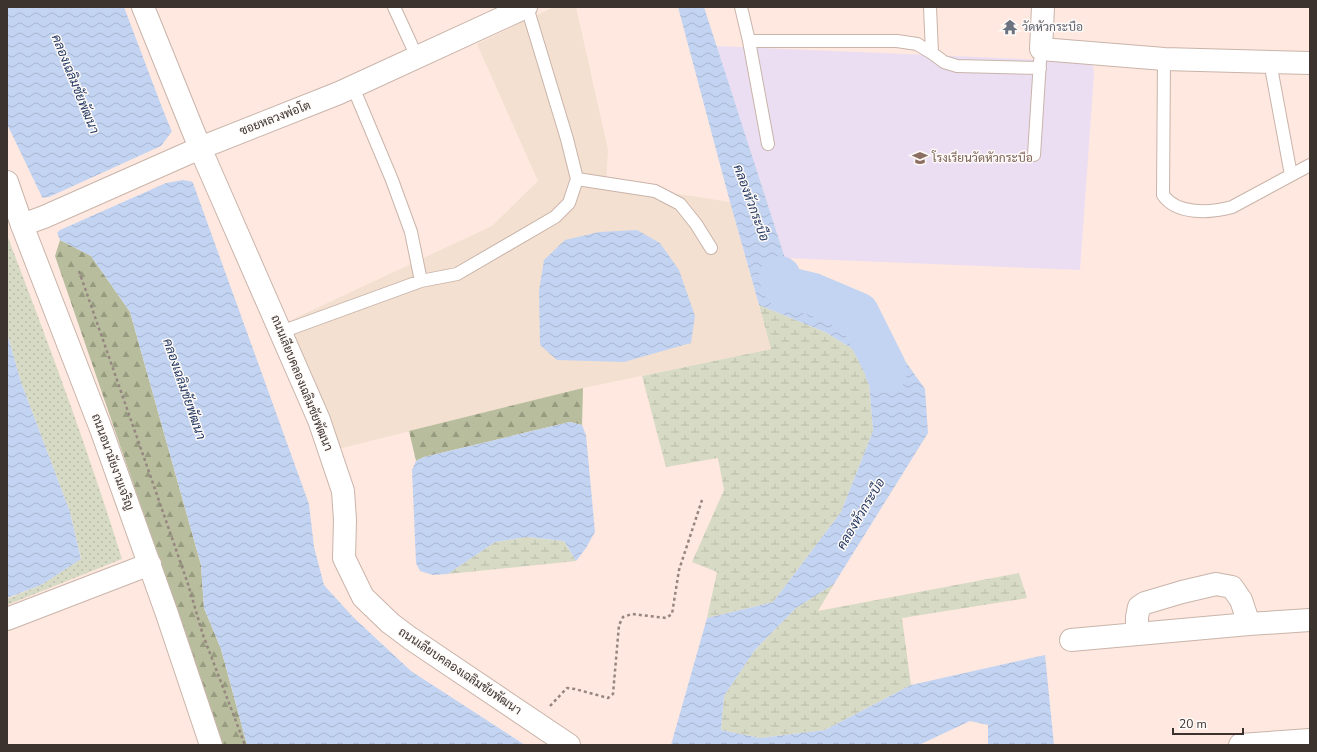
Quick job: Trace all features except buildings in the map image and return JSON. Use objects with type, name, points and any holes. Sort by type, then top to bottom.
[{"type":"street","name":"ถนนเลียบคลองเฉลิมชัยพัฒนา","points":[[144,7],[194,151],[281,332],[319,420],[343,491],[345,520],[344,558],[363,597],[395,627],[569,745]]},
{"type":"street","name":"ซอยหลวงพ่อโต","points":[[22,225],[44,217],[194,151],[353,87],[527,7]]},
{"type":"street","points":[[1044,7],[1041,59],[1164,59],[1310,63]]},
{"type":"street","name":"ถนนอนามัยงามเจริญ","points":[[7,182],[22,225],[101,429],[150,564],[210,745]]},
{"type":"street","points":[[7,619],[150,564]]},
{"type":"street","points":[[1137,634],[1137,617],[1139,607],[1145,603],[1216,584],[1232,587],[1241,600],[1249,624]]},
{"type":"street","points":[[1071,640],[1310,620]]},
{"type":"street","points":[[1240,745],[1310,740]]},
{"type":"lane","points":[[394,7],[417,57]]},
{"type":"lane","points":[[281,332],[421,281],[457,274],[555,217],[569,203],[577,179],[568,139],[527,7]]},
{"type":"lane","points":[[741,7],[749,41],[768,144]]},
{"type":"lane","points":[[930,7],[932,53]]},
{"type":"lane","points":[[749,41],[897,42],[917,44],[944,62],[957,66],[1041,59],[1034,155]]},
{"type":"lane","points":[[1164,59],[1163,195],[1168,202],[1176,207],[1192,210],[1222,210],[1232,207],[1310,165]]},
{"type":"lane","points":[[1270,62],[1291,174]]},
{"type":"lane","points":[[353,87],[392,180],[411,232],[421,281]]},
{"type":"lane","points":[[577,179],[655,191],[680,204],[696,224],[711,248]]},
{"type":"path","points":[[79,272],[188,584],[202,635],[245,745]]},
{"type":"path","points":[[535,722],[567,688],[608,698],[613,694],[619,625],[623,617],[632,614],[666,618],[672,614],[679,570],[702,500]]},
{"type":"shaded area","points":[[554,7],[576,7],[608,150],[606,183],[730,202],[771,349],[583,388],[338,449],[287,322],[492,226],[538,181],[477,44]]},
{"type":"shaded area","name":"โรงเรียนวัดหัวกระบือ","points":[[716,46],[1093,62],[1094,74],[1080,270],[785,258]]},
{"type":"green space","points":[[7,235],[67,396],[122,559],[7,605],[7,599],[41,585],[81,558],[70,512],[21,382],[7,333]]},
{"type":"green space","points":[[60,240],[91,256],[130,312],[201,565],[204,608],[221,649],[247,745],[223,745],[55,256]]},
{"type":"green space","points":[[759,305],[825,332],[856,351],[869,383],[873,431],[841,512],[773,602],[707,618],[717,572],[692,562],[724,490],[718,458],[666,467],[642,376],[771,349]]},
{"type":"green space","points":[[583,388],[582,425],[570,422],[424,457],[416,461],[409,431]]},
{"type":"green space","points":[[527,537],[564,541],[576,561],[448,574],[495,542]]},
{"type":"green space","points":[[1019,573],[1027,598],[902,618],[911,685],[825,730],[760,738],[721,730],[724,696],[755,650],[796,608],[834,584],[818,611]]},
{"type":"water","name":"คลองเฉลิมชัยพัฒนา","points":[[7,7],[124,7],[163,110],[193,183],[309,504],[314,547],[324,585],[353,617],[411,671],[525,745],[247,745],[221,649],[204,608],[201,565],[130,312],[91,256],[60,240],[43,199],[7,124]]},
{"type":"water","points":[[678,7],[704,7],[785,258],[790,278],[886,334],[925,389],[928,433],[834,584],[796,608],[755,650],[724,696],[721,730],[760,738],[825,730],[911,685],[1045,655],[1054,745],[988,745],[988,725],[970,721],[919,745],[671,745],[707,618],[773,602],[841,512],[873,431],[869,383],[856,351],[825,332],[759,305]]},
{"type":"water","points":[[637,230],[660,243],[679,270],[695,316],[691,343],[624,362],[557,360],[540,345],[539,291],[544,260],[565,240],[599,232]]},
{"type":"water","points":[[7,333],[21,382],[70,512],[81,559],[41,585],[7,598]]},
{"type":"water","points":[[570,422],[582,425],[586,435],[595,532],[586,548],[576,561],[564,541],[527,537],[495,542],[448,574],[433,575],[420,571],[416,563],[412,470],[416,461],[424,457]]},
{"type":"pier","points":[[173,130],[194,182],[183,180],[166,183],[60,230],[56,234],[41,198],[49,197],[161,146]]},
{"type":"waterway","name":"คลองหัวกระบือ","points":[[780,277],[784,287],[813,294],[858,313],[885,367],[886,372]]},
{"type":"place","name":"วัดหัวกระบือ","points":[[1010,27]]},
{"type":"place","name":"โรงเรียนวัดหัวกระบือ","points":[[920,158]]}]
